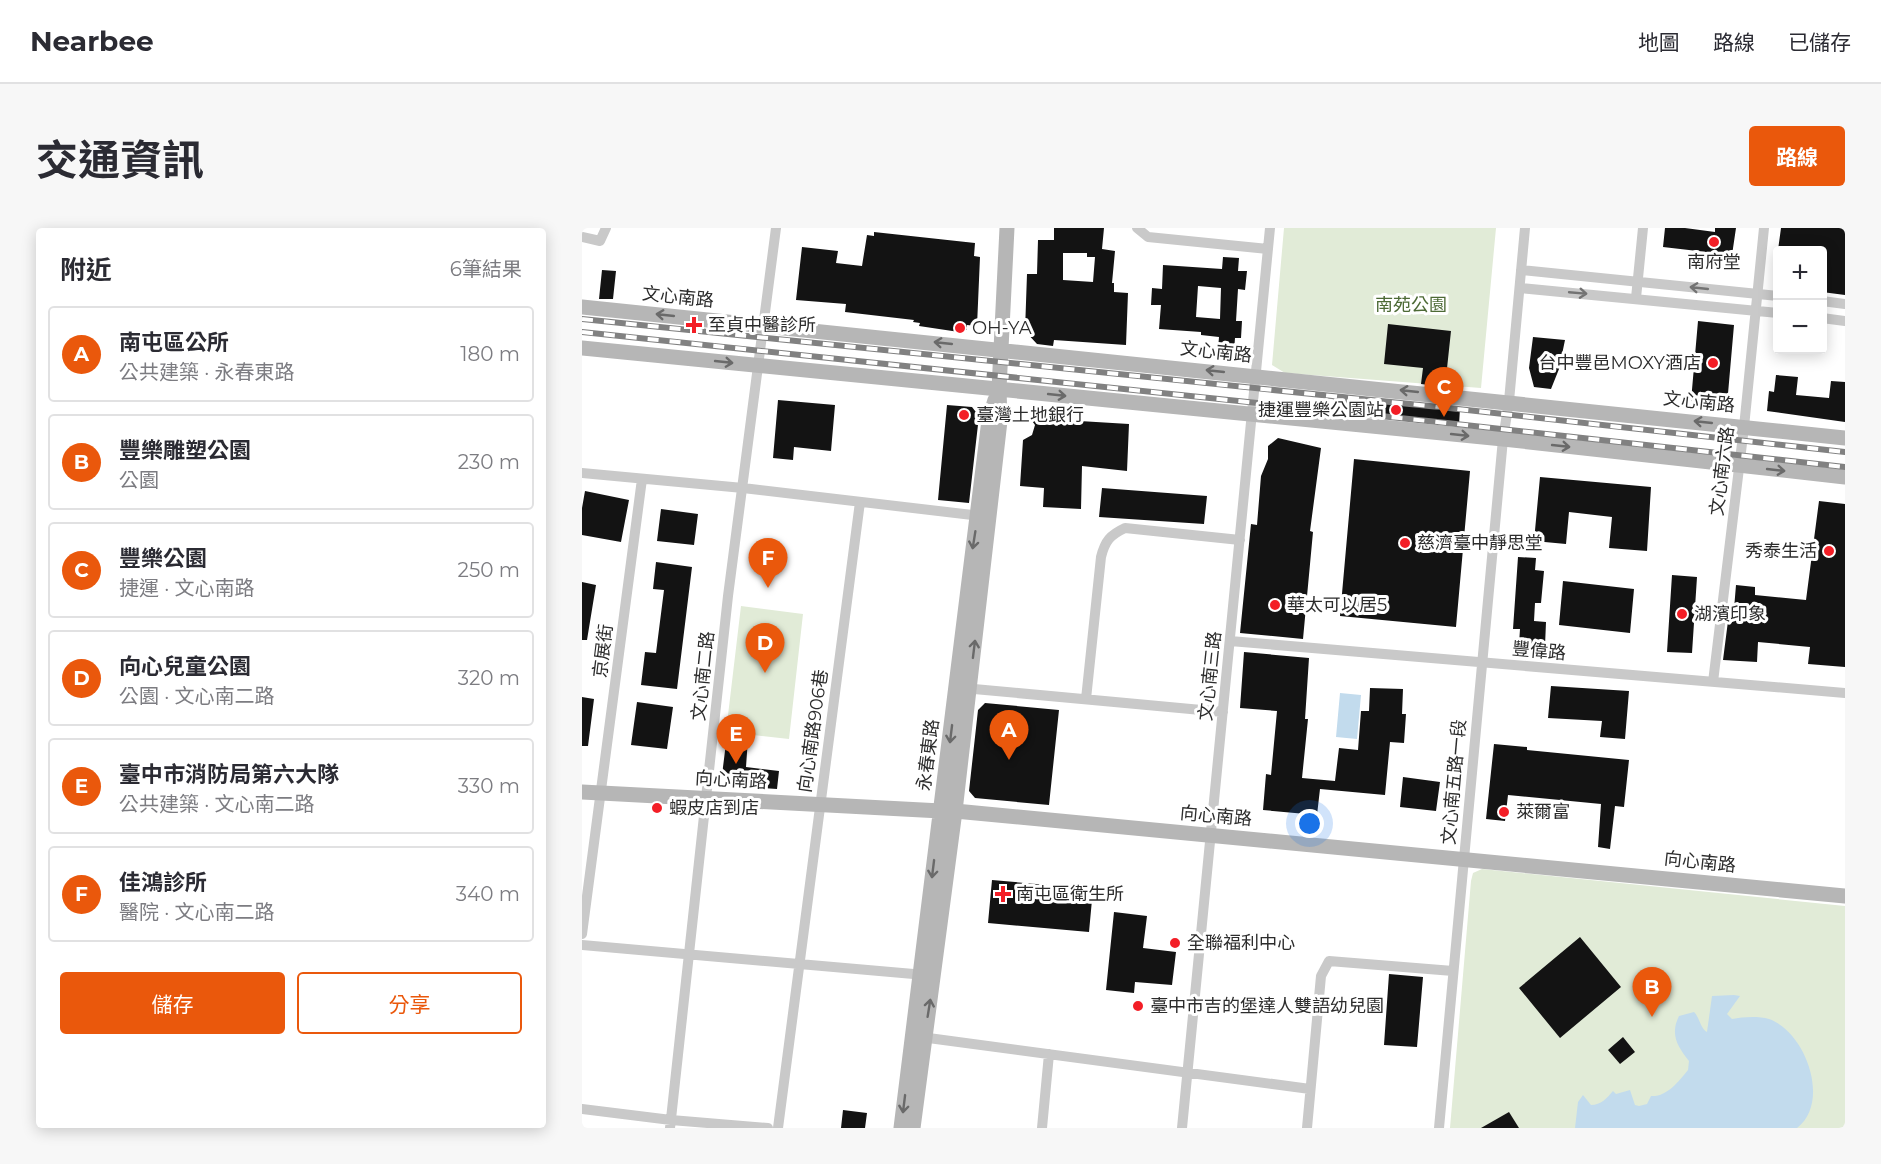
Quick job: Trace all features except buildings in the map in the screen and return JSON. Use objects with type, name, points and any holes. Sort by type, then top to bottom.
[{"type":"main road","name":"永春東路","points":[[901,1128],[919,1036],[948,811],[963,688],[967,586],[983,516],[989,420],[999,389],[1007,228]]},
{"type":"main road","name":"文心南路","points":[[582,307],[1509,401],[1845,438]]},
{"type":"main road","points":[[582,348],[1503,439],[1845,477]]},
{"type":"main road","name":"向心南路","points":[[582,792],[948,811],[1845,896]]},
{"type":"main road","name":"永春東路","points":[[913,1128],[919,1036]]},
{"type":"street","points":[[582,237],[600,241],[606,228]]},
{"type":"street","name":"文心南二路","points":[[671,1124],[728,596],[760,365],[776,228]]},
{"type":"street","points":[[1001,228],[1007,228]]},
{"type":"street","points":[[1137,228],[1148,237],[1268,249]]},
{"type":"street","name":"文心南三路","points":[[1182,1128],[1270,228]]},
{"type":"street","points":[[1509,401],[1525,228]]},
{"type":"street","points":[[1636,298],[1643,228]]},
{"type":"street","name":"文心南六路","points":[[1713,682],[1740,465],[1764,228]]},
{"type":"street","points":[[1521,270],[1773,296]]},
{"type":"street","points":[[1520,288],[1773,312]]},
{"type":"street","points":[[1827,302],[1845,304]]},
{"type":"street","points":[[1827,319],[1845,321]]},
{"type":"street","name":"文心南五路一段","points":[[1439,1128],[1503,439],[1509,401]]},
{"type":"street","points":[[582,474],[743,488],[983,516]]},
{"type":"street","name":"京展街","points":[[582,934],[642,479]]},
{"type":"street","name":"向心南路906巷","points":[[778,1128],[860,502]]},
{"type":"street","points":[[1086,699],[1101,557],[1104,543],[1111,534],[1125,528],[1240,540]]},
{"type":"street","name":"豐偉路","points":[[1230,641],[1845,693]]},
{"type":"street","points":[[963,688],[1223,712]]},
{"type":"street","points":[[582,945],[927,976]]},
{"type":"street","points":[[1307,1128],[1321,976],[1329,961],[1453,971]]},
{"type":"street","points":[[919,1036],[1310,1089]]},
{"type":"street","points":[[1042,1128],[1049,1054]]},
{"type":"street","points":[[582,1109],[671,1124],[768,1128]]},
{"type":"green space","name":"南苑公園","points":[[1284,228],[1496,228],[1481,388],[1285,373],[1272,365]]},
{"type":"green space","points":[[741,606],[803,614],[789,739],[726,732]]},
{"type":"green space","points":[[1482,869],[1845,906],[1845,1128],[1450,1128],[1471,881],[1473,873]]},
{"type":"water","points":[[1340,693],[1361,695],[1357,739],[1336,737]]},
{"type":"water","points":[[1712,996],[1740,996],[1727,1014],[1732,1019],[1760,1017],[1769,1019],[1782,1026],[1803,1052],[1810,1069],[1813,1086],[1812,1102],[1807,1116],[1797,1128],[1575,1128],[1578,1102],[1583,1095],[1591,1105],[1595,1105],[1613,1091],[1616,1094],[1630,1090],[1635,1105],[1639,1106],[1647,1104],[1651,1096],[1657,1096],[1672,1088],[1688,1070],[1689,1061],[1676,1040],[1675,1029],[1679,1016],[1694,1012],[1707,1032]]},
{"type":"railway","points":[[582,319],[1449,408],[1845,452]]},
{"type":"railway","points":[[582,332],[1845,467]]},
{"type":"place","name":"南府堂","points":[[1714,242]]},
{"type":"place","name":"至貞中醫診所","points":[[694,325]]},
{"type":"place","name":"OH-YA","points":[[960,328]]},
{"type":"place","name":"台中豐邑MOXY酒店","points":[[1713,363]]},
{"type":"place","name":"捷運豐樂公園站","points":[[1396,410]]},
{"type":"place","name":"臺灣土地銀行","points":[[964,415]]},
{"type":"place","name":"豐樂公園","points":[[1444,417]]},
{"type":"place","name":"慈濟臺中靜思堂","points":[[1405,543]]},
{"type":"place","name":"秀泰生活","points":[[1829,551]]},
{"type":"place","name":"佳鴻診所","points":[[768,588]]},
{"type":"place","name":"華太可以居5","points":[[1275,605]]},
{"type":"place","name":"湖濱印象","points":[[1682,614]]},
{"type":"place","name":"向心兒童公園","points":[[765,673]]},
{"type":"place","name":"南屯區公所","points":[[1009,760]]},
{"type":"place","name":"臺中市消防局第六大隊","points":[[736,764]]},
{"type":"place","name":"蝦皮店到店","points":[[657,808]]},
{"type":"place","name":"萊爾富","points":[[1504,812]]},
{"type":"place","name":"南屯區衛生所","points":[[1003,894]]},
{"type":"place","name":"全聯福利中心","points":[[1175,943]]},
{"type":"place","name":"臺中市吉的堡達人雙語幼兒園","points":[[1138,1006]]},
{"type":"place","name":"豐樂雕塑公園","points":[[1652,1017]]}]
